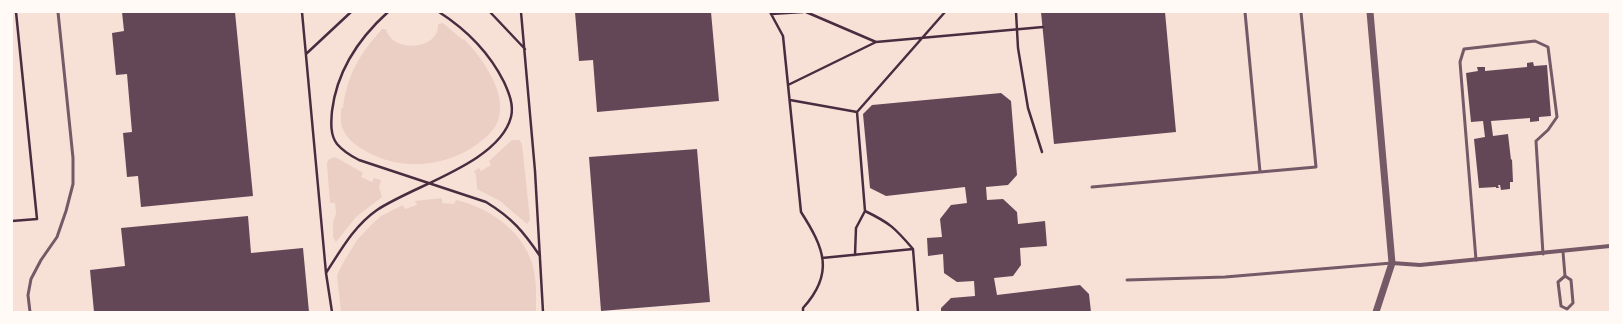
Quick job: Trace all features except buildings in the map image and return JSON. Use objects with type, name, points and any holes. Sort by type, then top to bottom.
[{"type":"street","points":[[1370,12],[1392,263],[1376,312]]},
{"type":"street","points":[[1392,263],[1420,265],[1543,254],[1610,246]]},
{"type":"lane","points":[[30,312],[28,295],[31,279],[56,237],[66,211],[73,184],[73,158],[58,12]]},
{"type":"lane","points":[[1245,12],[1260,172]]},
{"type":"lane","points":[[1092,187],[1316,167],[1301,12]]},
{"type":"lane","points":[[1476,260],[1460,62],[1464,50],[1535,41],[1548,47],[1557,117],[1548,130],[1536,141],[1543,254]]},
{"type":"lane","points":[[1563,252],[1565,276]]},
{"type":"lane","points":[[1127,280],[1225,277],[1392,263]]},
{"type":"lane","points":[[1565,276],[1571,280],[1573,303],[1567,310],[1561,306],[1558,282],[1565,276]]},
{"type":"path","points":[[12,221],[37,219],[16,12]]},
{"type":"path","points":[[302,12],[326,273],[332,312]]},
{"type":"path","points":[[306,54],[351,12]]},
{"type":"path","points":[[388,12],[360,41],[347,60],[339,79],[331,118],[332,132],[336,143],[348,154],[359,160],[486,202],[503,212],[517,224],[540,256]]},
{"type":"path","points":[[326,273],[347,241],[364,221],[387,204],[470,162],[500,138],[508,125],[512,106],[510,94],[501,76],[486,52],[472,37],[439,12]]},
{"type":"path","points":[[490,12],[525,49]]},
{"type":"path","points":[[521,12],[535,171],[543,312]]},
{"type":"path","points":[[803,312],[803,308],[813,297],[823,273],[822,251],[811,227],[801,212],[783,36],[770,13],[805,12],[876,42]]},
{"type":"path","points":[[855,255],[856,228],[865,211],[857,112],[923,39],[945,12]]},
{"type":"path","points":[[1016,12],[1018,48],[1028,108],[1042,152]]},
{"type":"path","points":[[788,85],[876,42],[923,39],[1043,27]]},
{"type":"path","points":[[790,100],[857,112]]},
{"type":"path","points":[[865,211],[885,220],[896,229],[913,249],[918,312]]},
{"type":"path","points":[[822,258],[913,249]]},
{"type":"shaded area","points":[[443,23],[463,40],[464,39],[477,54],[494,82],[498,92],[500,111],[497,123],[493,130],[484,139],[457,156],[427,164],[396,162],[381,158],[356,145],[350,140],[342,127],[341,108],[343,108],[351,75],[367,47],[382,29],[386,29],[390,37],[397,42],[415,46],[424,44],[432,39],[437,33],[438,24]]},
{"type":"shaded area","points":[[512,140],[519,140],[522,144],[530,220],[527,224],[500,201],[477,189],[476,175],[474,171],[479,168],[481,171],[491,165],[489,161]]},
{"type":"shaded area","points":[[334,157],[363,173],[361,177],[372,182],[374,178],[381,180],[379,187],[382,197],[356,217],[336,242],[333,237],[333,222],[336,214],[335,203],[330,203],[327,164],[328,160]]},
{"type":"shaded area","points":[[442,198],[442,203],[454,204],[456,200],[479,208],[501,221],[519,238],[526,249],[533,266],[536,286],[536,312],[341,312],[337,275],[357,240],[381,216],[403,205],[405,209],[417,205],[415,201]]}]
